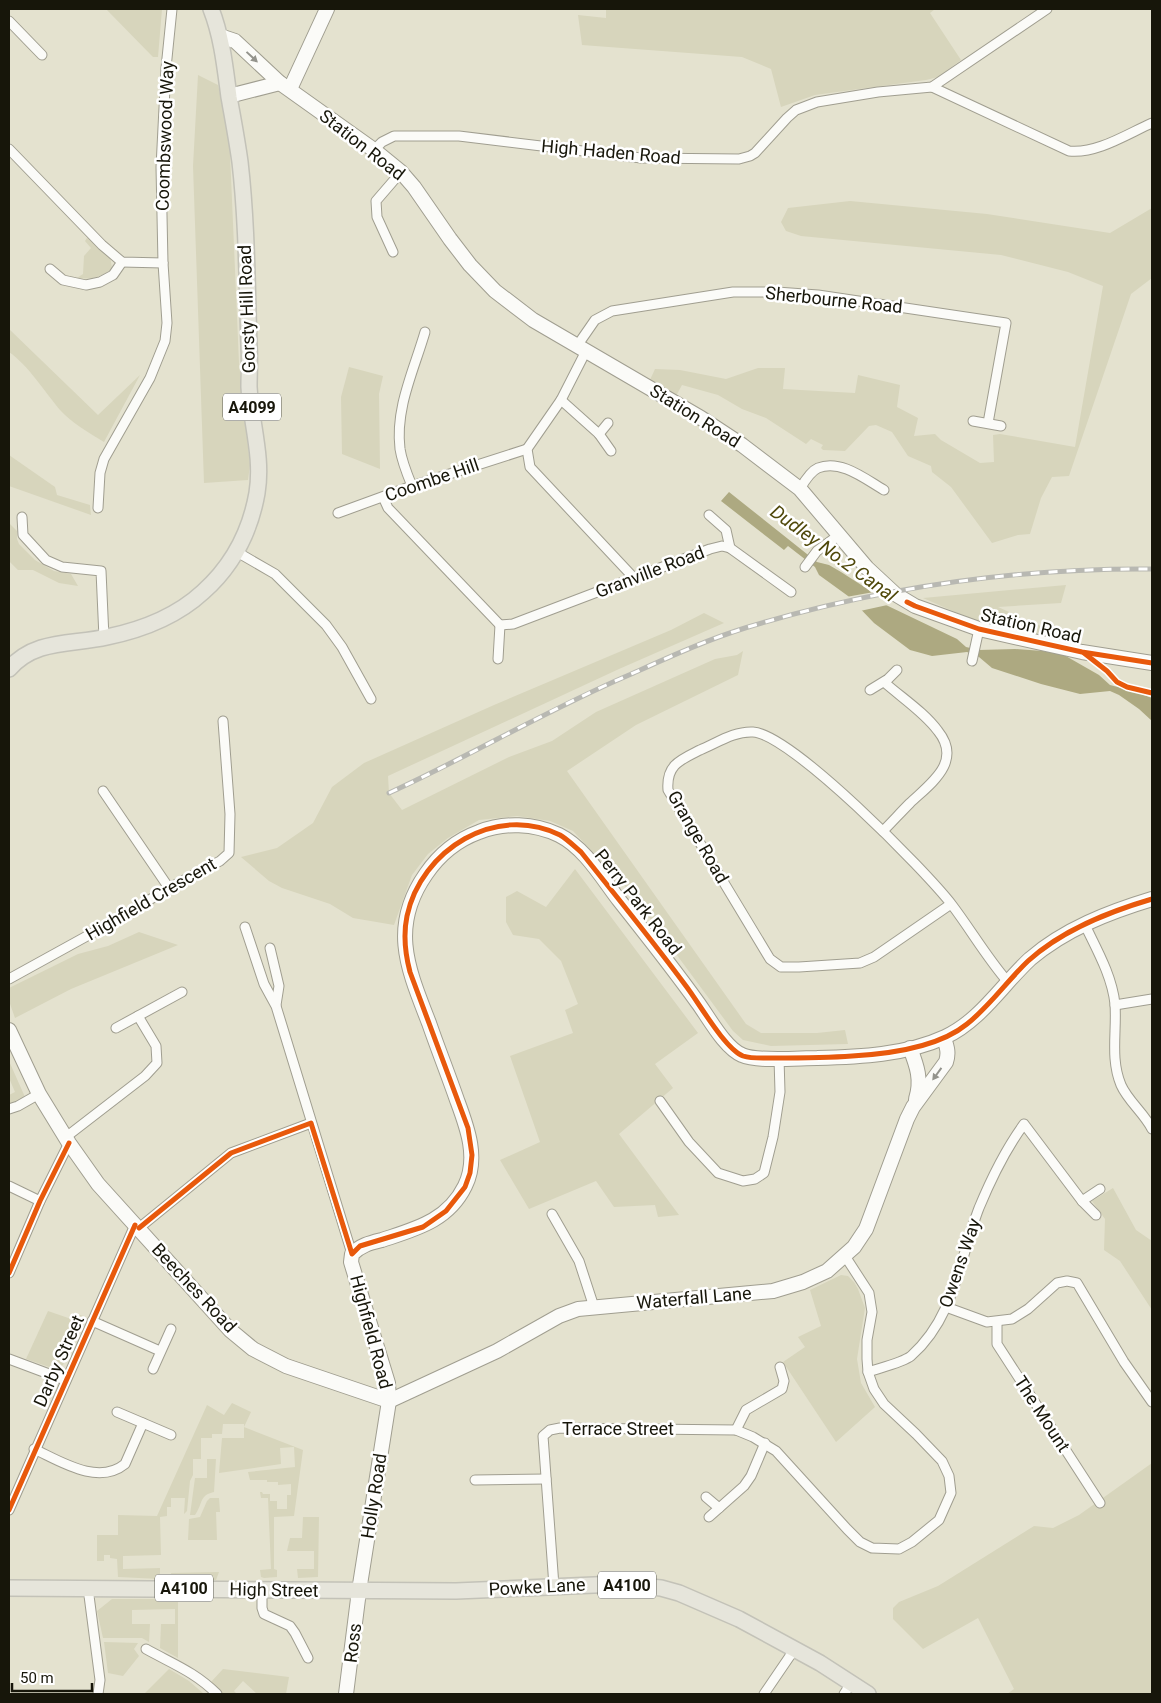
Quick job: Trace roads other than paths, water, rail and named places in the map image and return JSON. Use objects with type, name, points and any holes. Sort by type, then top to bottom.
[{"type":"main road","name":"A4099","points":[[211,9],[220,36]]},
{"type":"main road","name":"Gorsty Hill Road","points":[[9,670],[27,654],[44,646],[104,638],[141,628],[180,609],[202,593],[219,576],[237,552],[254,505],[259,480],[259,465],[249,388],[247,283],[240,164],[220,36]]},
{"type":"main road","name":"Powke Lane","points":[[359,1591],[456,1591],[617,1584],[660,1588],[679,1593],[738,1619],[794,1650],[848,1688],[868,1694]]},
{"type":"main road","name":"High Street","points":[[9,1588],[359,1591]]},
{"type":"street","name":"Coombswood Way","points":[[98,508],[100,474],[104,459],[150,378],[165,341],[167,323],[163,263],[161,167],[166,68],[172,9]]},
{"type":"street","points":[[229,96],[285,86],[327,9]]},
{"type":"street","name":"High Haden Road","points":[[374,150],[382,142],[394,136],[459,136],[641,158],[739,158],[750,156],[796,110],[817,102],[878,92],[932,87],[1047,9]]},
{"type":"street","points":[[9,21],[42,55]]},
{"type":"street","name":"Station Road","points":[[220,36],[235,41],[285,86],[374,150],[401,172],[414,187],[470,265],[495,291],[533,320],[701,418],[742,445],[800,489],[868,568],[895,594],[916,606],[979,634],[1152,663]]},
{"type":"street","points":[[932,87],[1069,150],[1079,152],[1103,145],[1152,123]]},
{"type":"street","points":[[9,149],[102,245],[122,262],[163,263]]},
{"type":"street","points":[[393,252],[377,217],[376,201],[401,172]]},
{"type":"street","points":[[50,269],[63,280],[86,285],[100,282],[113,275],[122,262]]},
{"type":"street","name":"Sherbourne Road","points":[[581,348],[595,320],[612,311],[733,292],[777,292],[818,295],[1006,323],[988,423]]},
{"type":"street","points":[[412,486],[400,450],[402,405],[426,332]]},
{"type":"street","points":[[581,348],[561,400],[527,449],[530,467],[634,578]]},
{"type":"street","points":[[561,400],[598,434],[611,451]]},
{"type":"street","points":[[973,421],[1001,426]]},
{"type":"street","points":[[598,434],[608,423]]},
{"type":"street","name":"Coombe Hill","points":[[338,513],[412,486],[527,449]]},
{"type":"street","points":[[800,489],[805,480],[818,468],[839,466],[884,490]]},
{"type":"street","points":[[383,497],[388,508],[500,625],[498,659]]},
{"type":"street","points":[[709,515],[726,530],[730,548]]},
{"type":"street","points":[[22,517],[23,535],[46,560],[62,567],[101,571],[104,638]]},
{"type":"street","points":[[805,567],[817,552],[839,534]]},
{"type":"street","name":"Granville Road","points":[[500,625],[513,624],[722,546],[730,548],[791,592]]},
{"type":"street","points":[[237,552],[275,574],[326,625],[342,647],[371,699]]},
{"type":"street","points":[[972,661],[979,634]]},
{"type":"street","points":[[870,690],[884,682],[897,670]]},
{"type":"street","points":[[884,682],[938,731],[945,743],[947,756],[944,767],[938,777],[884,831]]},
{"type":"street","name":"Highfield Crescent","points":[[9,979],[220,861],[229,853],[230,814],[223,721]]},
{"type":"street","name":"Grange Road","points":[[951,904],[874,957],[860,963],[781,967],[770,959],[668,790],[667,780],[670,770],[680,760],[738,733],[755,732],[768,737],[799,758],[884,831],[921,869],[951,904],[1008,982]]},
{"type":"street","points":[[103,791],[169,888]]},
{"type":"street","name":"Perry Park Road","points":[[352,1254],[360,1246],[423,1227],[440,1216],[465,1187],[470,1173],[472,1155],[468,1128],[410,972],[404,942],[407,916],[417,888],[430,868],[452,847],[468,836],[489,828],[524,825],[540,828],[561,836],[581,852],[687,987],[729,1046],[744,1056],[779,1058],[875,1055],[910,1048],[944,1038]]},
{"type":"street","points":[[944,1038],[967,1024],[1048,944],[1111,913],[1152,899]]},
{"type":"street","points":[[1085,925],[1110,979],[1115,1005],[1114,1046],[1121,1085],[1129,1098],[1149,1117],[1152,1129]]},
{"type":"street","points":[[245,927],[264,984],[276,1006]]},
{"type":"street","points":[[270,948],[279,986],[276,1006]]},
{"type":"street","points":[[116,1028],[182,992]]},
{"type":"street","points":[[1115,1005],[1152,999]]},
{"type":"street","name":"Highfield Road","points":[[276,1006],[352,1254],[351,1262],[388,1383],[389,1400]]},
{"type":"street","points":[[9,1273],[68,1140],[145,1076],[157,1063],[156,1046],[138,1016]]},
{"type":"street","name":"Beeches Road","points":[[9,1030],[39,1094],[98,1184],[230,1330],[253,1349],[286,1366],[389,1400]]},
{"type":"street","name":"Waterfall Lane","points":[[389,1400],[497,1351],[559,1316],[578,1309],[773,1291],[803,1282],[827,1271],[854,1247],[866,1229],[906,1119],[946,1062],[948,1049],[944,1038]]},
{"type":"street","name":"Waterfall Lane","points":[[910,1048],[919,1073],[919,1089],[913,1107]]},
{"type":"street","points":[[660,1101],[689,1142],[718,1174],[743,1181],[755,1179],[764,1172],[773,1137],[780,1092],[779,1058]]},
{"type":"street","points":[[9,1109],[39,1094]]},
{"type":"street","points":[[137,1226],[231,1153],[311,1122]]},
{"type":"street","name":"Owens Way","points":[[868,1372],[909,1357],[935,1330],[946,1307],[979,1209],[1010,1144],[1024,1124],[1082,1201]]},
{"type":"street","points":[[9,1186],[40,1201]]},
{"type":"street","points":[[1096,1215],[1082,1201],[1100,1189]]},
{"type":"street","points":[[552,1214],[579,1261],[594,1307]]},
{"type":"street","name":"Darby Street","points":[[9,1510],[65,1380],[137,1226]]},
{"type":"street","points":[[845,1256],[869,1293],[872,1320],[867,1349],[868,1372]]},
{"type":"street","points":[[946,1307],[987,1322],[1012,1320],[1028,1309],[1057,1283],[1067,1281],[1077,1283],[1124,1362],[1152,1402]]},
{"type":"street","points":[[92,1321],[160,1351]]},
{"type":"street","name":"The Mount","points":[[997,1322],[998,1344],[1100,1503]]},
{"type":"street","points":[[154,1369],[160,1351],[171,1329]]},
{"type":"street","points":[[9,1359],[65,1380]]},
{"type":"street","points":[[736,1430],[746,1410],[782,1389],[784,1381],[780,1367]]},
{"type":"street","name":"Terrace Street","points":[[554,1586],[543,1436],[550,1430],[560,1428],[736,1430],[754,1436],[776,1451],[860,1542],[872,1548],[899,1549],[912,1542],[939,1520],[951,1493],[949,1476],[942,1461],[884,1404],[874,1389],[868,1372]]},
{"type":"street","name":"Holly Road","points":[[359,1591],[389,1400]]},
{"type":"street","points":[[117,1412],[171,1435]]},
{"type":"street","points":[[34,1449],[81,1470],[112,1471],[125,1464],[143,1423]]},
{"type":"street","points":[[709,1517],[744,1486],[751,1476],[765,1443]]},
{"type":"street","points":[[475,1480],[546,1479]]},
{"type":"street","points":[[706,1497],[719,1508]]},
{"type":"street","points":[[88,1588],[100,1680],[98,1694]]},
{"type":"street","points":[[262,1590],[264,1614],[290,1626],[296,1632],[308,1658]]},
{"type":"street","name":"Ross","points":[[346,1694],[359,1591]]},
{"type":"street","points":[[146,1650],[194,1674],[217,1694]]},
{"type":"street","points":[[764,1694],[794,1650]]},
{"type":"railway","points":[[389,793],[598,689],[687,650],[745,628],[845,602],[947,583],[1049,572],[1152,569]]},
{"type":"water label","name":"Dudley No.2 Canal","points":[[834,553]]}]
